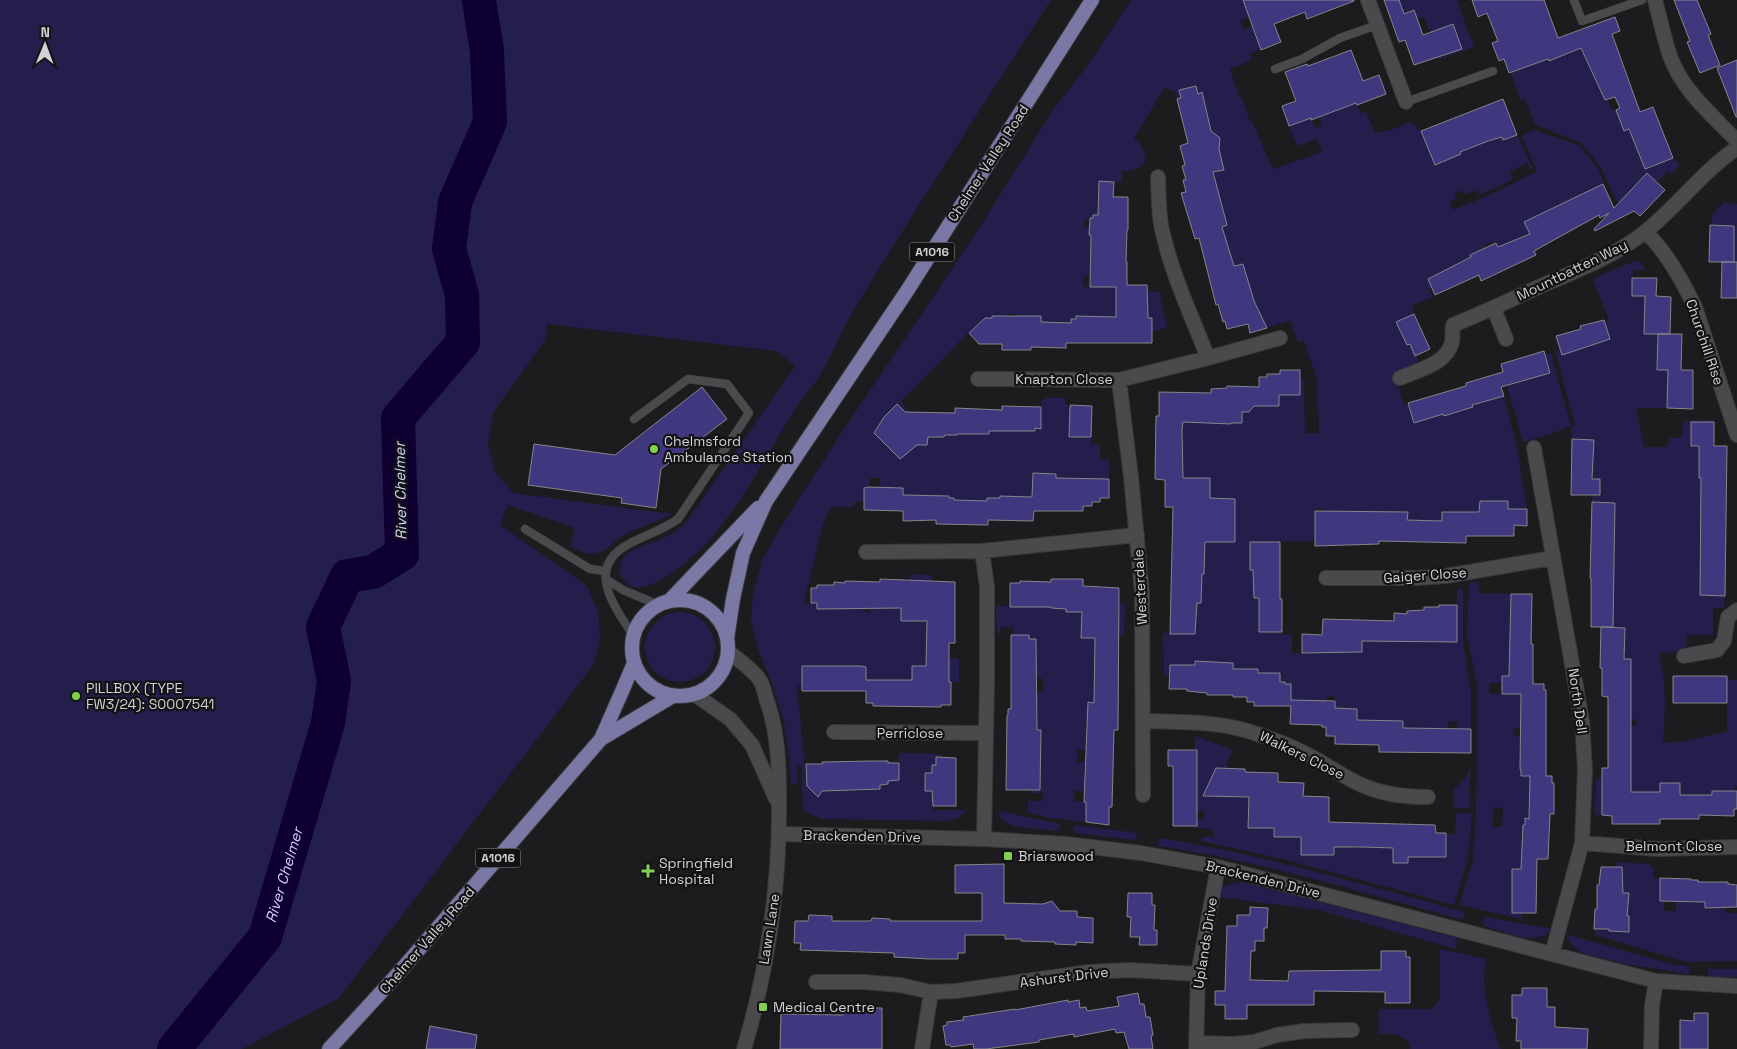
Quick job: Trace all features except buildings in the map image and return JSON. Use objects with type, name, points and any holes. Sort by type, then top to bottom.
[{"type":"main road","name":"Chelmer Valley Road","points":[[728,645],[733,599],[743,553],[766,500],[906,291],[1092,0]]},
{"type":"main road","name":"Chelmer Valley Road","points":[[664,603],[766,500]]},
{"type":"main road","points":[[664,603],[684,600],[705,607],[715,615],[722,625],[728,645]]},
{"type":"main road","name":"A1016","points":[[664,603],[644,616],[633,635],[631,649],[634,663],[642,678],[651,687],[673,696],[694,694],[703,690],[718,678],[723,669],[728,645]]},
{"type":"main road","name":"Chelmer Valley Road","points":[[330,1049],[395,977],[601,739],[634,663]]},
{"type":"main road","name":"Chelmer Valley Road","points":[[601,739],[673,696]]},
{"type":"street","points":[[1368,0],[1406,102]]},
{"type":"street","points":[[1655,0],[1670,57],[1681,79],[1693,96],[1737,141]]},
{"type":"street","name":"Mountbatten Way","points":[[1400,378],[1439,361],[1448,351],[1452,342],[1453,325],[1494,309],[1617,250],[1645,232],[1719,160],[1737,148]]},
{"type":"street","points":[[1158,177],[1162,233],[1208,358]]},
{"type":"street","name":"Churchill Rise","points":[[1645,232],[1656,241],[1696,307],[1737,435]]},
{"type":"street","points":[[1494,309],[1506,339]]},
{"type":"street","name":"Knapton Close","points":[[978,380],[1119,380],[1280,338]]},
{"type":"street","name":"Westerdale","points":[[1119,380],[1142,594],[1143,795]]},
{"type":"street","name":"North Dell","points":[[1534,448],[1582,721],[1585,769],[1582,843],[1552,954]]},
{"type":"street","points":[[866,552],[982,551],[1137,535]]},
{"type":"street","points":[[982,551],[987,587],[984,839]]},
{"type":"street","name":"Gaiger Close","points":[[1326,578],[1418,578],[1446,576],[1552,558]]},
{"type":"street","points":[[1684,656],[1717,650],[1724,641],[1728,617],[1737,610]]},
{"type":"street","name":"Lawn Lane","points":[[728,645],[759,679],[772,716],[777,744],[779,834],[775,894],[763,972],[744,1049]]},
{"type":"street","name":"Lawn Lane","points":[[694,694],[730,719],[752,745],[779,807]]},
{"type":"street","name":"Walkers Close","points":[[1143,721],[1206,723],[1233,727],[1282,743],[1311,756],[1364,786],[1390,794],[1428,797]]},
{"type":"street","name":"Perriclose","points":[[834,732],[986,733]]},
{"type":"street","name":"Brackenden Drive","points":[[779,834],[984,839],[1066,844],[1141,852],[1218,866],[1656,981],[1737,986]]},
{"type":"street","name":"Belmont Close","points":[[1582,843],[1658,849],[1737,847]]},
{"type":"street","name":"Uplands Drive","points":[[1196,1046],[1198,974],[1218,866]]},
{"type":"street","name":"Ashurst Drive","points":[[816,982],[864,982],[931,992],[956,991],[1089,972],[1130,970],[1198,974]]},
{"type":"street","points":[[1651,1049],[1652,1006],[1656,981]]},
{"type":"street","points":[[922,1049],[931,992]]},
{"type":"street","points":[[1196,1046],[1254,1042],[1277,1035],[1304,1031],[1352,1030]]},
{"type":"lane","points":[[1574,0],[1582,21],[1642,0]]},
{"type":"lane","points":[[1275,69],[1302,58],[1340,38],[1377,24]]},
{"type":"lane","points":[[1406,102],[1493,72]]},
{"type":"lane","points":[[633,635],[611,602],[606,575],[608,562],[626,546],[667,527],[678,519],[749,413],[727,384],[688,379],[634,419]]},
{"type":"lane","points":[[525,529],[590,569],[606,575],[623,590],[664,603]]},
{"type":"shaded area","points":[[0,0],[1051,0],[878,270],[850,317],[821,373],[724,523],[706,544],[685,563],[672,573],[646,586],[635,587],[625,582],[620,572],[620,565],[623,559],[633,550],[665,537],[684,525],[795,366],[776,351],[547,324],[545,340],[493,413],[488,445],[495,472],[513,493],[672,514],[627,534],[604,551],[586,553],[570,546],[575,528],[508,505],[500,525],[586,585],[598,610],[600,639],[594,664],[339,998],[242,1049],[0,1049]]},
{"type":"shaded area","points":[[1131,0],[1243,0],[1250,16],[1240,21],[1244,29],[1252,26],[1261,49],[1249,54],[1252,60],[1230,69],[1240,98],[1242,98],[1250,121],[1252,121],[1273,169],[1322,152],[1317,139],[1297,146],[1289,126],[1311,118],[1315,128],[1322,126],[1319,117],[1356,103],[1360,113],[1366,111],[1375,133],[1394,129],[1410,122],[1421,131],[1435,165],[1448,160],[1445,151],[1473,141],[1475,146],[1486,142],[1486,135],[1489,142],[1499,138],[1499,131],[1503,140],[1517,135],[1533,169],[1531,170],[1527,163],[1510,172],[1513,179],[1479,195],[1477,190],[1465,195],[1463,190],[1454,194],[1456,199],[1450,202],[1453,210],[1492,194],[1536,172],[1536,168],[1521,136],[1534,130],[1579,145],[1598,168],[1606,190],[1590,199],[1524,222],[1533,240],[1529,239],[1527,235],[1498,247],[1495,241],[1484,246],[1487,253],[1485,255],[1482,249],[1470,255],[1476,270],[1449,268],[1428,279],[1432,287],[1429,289],[1433,297],[1412,305],[1414,314],[1397,322],[1407,345],[1409,344],[1419,362],[1394,373],[1404,405],[1408,404],[1414,423],[1443,414],[1445,416],[1473,407],[1472,405],[1504,396],[1517,447],[1527,509],[1515,509],[1508,513],[1508,501],[1480,501],[1479,518],[1473,512],[1442,512],[1442,521],[1407,520],[1407,512],[1379,534],[1379,511],[1347,511],[1325,518],[1325,509],[1315,509],[1315,537],[1313,537],[1313,541],[1251,542],[1258,569],[1254,584],[1254,598],[1259,598],[1259,631],[1282,632],[1282,635],[1292,635],[1292,653],[1361,652],[1362,639],[1367,639],[1368,641],[1406,640],[1406,642],[1414,642],[1414,635],[1456,642],[1457,590],[1463,589],[1463,640],[1471,693],[1471,729],[1457,729],[1457,721],[1449,721],[1448,729],[1403,729],[1403,721],[1394,721],[1379,733],[1379,720],[1357,720],[1357,709],[1339,708],[1335,719],[1335,697],[1327,696],[1327,700],[1298,700],[1291,702],[1291,685],[1280,682],[1279,673],[1270,673],[1270,681],[1258,681],[1258,669],[1248,669],[1247,672],[1233,671],[1233,663],[1195,661],[1195,666],[1170,665],[1170,675],[1164,675],[1163,633],[1195,634],[1197,603],[1201,603],[1201,595],[1198,595],[1197,574],[1204,574],[1202,542],[1235,542],[1183,480],[1183,459],[1156,459],[1159,428],[1183,428],[1183,407],[1186,393],[1211,393],[1211,422],[1242,423],[1242,412],[1259,399],[1267,406],[1279,406],[1279,395],[1300,379],[1304,379],[1305,433],[1319,433],[1317,379],[1304,341],[1298,342],[1290,320],[1267,328],[1264,319],[1255,321],[1242,264],[1234,266],[1220,227],[1227,225],[1219,197],[1208,181],[1215,179],[1213,172],[1224,170],[1211,131],[1202,93],[1198,94],[1179,90],[1181,98],[1177,99],[1175,92],[1165,87],[1134,138],[1140,144],[1145,155],[1142,165],[1131,170],[1122,171],[1122,182],[1099,181],[1098,198],[1124,214],[1093,216],[1093,218],[1085,219],[1084,227],[1089,227],[1089,235],[1094,235],[1090,240],[1090,276],[1083,276],[1083,287],[1116,287],[1117,291],[1159,292],[1167,328],[1152,331],[1076,319],[1071,319],[1071,323],[1041,322],[1041,316],[1015,322],[1015,314],[992,316],[985,323],[979,323],[974,327],[901,401],[909,412],[909,424],[916,445],[927,445],[928,437],[944,437],[945,435],[957,434],[989,434],[989,431],[1040,429],[1041,401],[1046,398],[1065,398],[1066,405],[1070,405],[1069,437],[1091,437],[1091,445],[1100,445],[1100,459],[1109,459],[1109,479],[1056,479],[1056,474],[1044,474],[1033,497],[1000,496],[1000,498],[987,498],[987,501],[954,500],[954,498],[949,498],[948,496],[903,495],[903,488],[880,487],[880,478],[870,478],[869,488],[864,489],[864,501],[857,501],[853,507],[831,507],[823,525],[804,603],[817,603],[817,609],[863,608],[864,612],[870,612],[870,608],[899,608],[909,595],[910,574],[932,575],[927,619],[927,649],[949,660],[949,658],[959,659],[959,682],[918,681],[918,666],[912,666],[912,680],[866,681],[866,668],[861,666],[803,666],[802,685],[797,686],[807,789],[813,789],[820,794],[822,789],[827,791],[837,791],[837,789],[862,790],[888,784],[888,761],[891,761],[891,780],[898,780],[899,753],[942,754],[942,757],[936,758],[936,765],[932,765],[932,773],[923,773],[925,791],[932,791],[933,810],[967,810],[960,817],[948,821],[822,819],[803,811],[801,765],[797,765],[797,784],[791,784],[784,721],[751,623],[753,592],[763,559],[779,530],[840,435],[976,233],[1053,110],[1091,61]],"holes":[[[897,404],[907,414],[906,454],[900,459],[874,433],[884,417]],[[1216,498],[1235,499],[1235,517],[1216,517]]]},
{"type":"shaded area","points":[[1399,0],[1457,0],[1474,47],[1439,60],[1439,58],[1462,49],[1453,25],[1430,33],[1424,17],[1417,19],[1414,10],[1394,18]]},
{"type":"shaded area","points":[[1537,38],[1547,62],[1607,38],[1608,40],[1615,41],[1584,54],[1588,65],[1600,61],[1590,67],[1592,74],[1597,75],[1604,100],[1607,99],[1612,111],[1637,103],[1642,111],[1620,120],[1638,126],[1680,165],[1672,174],[1668,171],[1657,182],[1647,173],[1622,200],[1617,202],[1600,166],[1582,143],[1535,125],[1525,99],[1521,101],[1511,73],[1532,64]]},
{"type":"shaded area","points":[[1724,202],[1737,204],[1737,262],[1734,262],[1734,226],[1712,225],[1712,215]]},
{"type":"shaded area","points":[[1639,261],[1644,266],[1644,270],[1633,270],[1632,296],[1645,296],[1644,333],[1658,334],[1657,369],[1668,370],[1667,408],[1636,408],[1644,447],[1668,447],[1669,438],[1682,438],[1683,421],[1713,420],[1713,422],[1701,422],[1699,446],[1699,478],[1703,478],[1701,484],[1700,595],[1725,596],[1724,608],[1713,608],[1713,635],[1687,635],[1686,652],[1659,653],[1664,686],[1663,742],[1687,741],[1727,732],[1727,678],[1729,680],[1737,680],[1737,786],[1735,786],[1735,791],[1712,791],[1712,811],[1699,811],[1699,795],[1680,795],[1680,783],[1660,783],[1660,792],[1643,792],[1602,798],[1602,815],[1595,815],[1596,781],[1602,776],[1619,777],[1619,769],[1631,769],[1631,726],[1636,726],[1636,719],[1631,719],[1631,659],[1624,659],[1625,628],[1613,627],[1615,503],[1592,502],[1594,440],[1572,439],[1571,426],[1575,425],[1555,351],[1560,350],[1562,355],[1610,339],[1605,322],[1609,320],[1593,279],[1626,264]]},
{"type":"shaded area","points":[[1551,353],[1571,426],[1523,442],[1507,386],[1550,373],[1545,354]]},
{"type":"shaded area","points":[[1478,582],[1479,593],[1511,594],[1509,676],[1502,676],[1502,683],[1489,683],[1489,693],[1521,694],[1522,728],[1514,728],[1513,736],[1521,736],[1521,776],[1531,776],[1543,819],[1525,818],[1525,825],[1523,825],[1522,858],[1534,869],[1512,869],[1512,912],[1521,913],[1521,919],[1459,905],[1473,860],[1476,810],[1478,689],[1467,636],[1469,583]],"holes":[[[1493,807],[1503,808],[1502,827],[1493,827]]]},
{"type":"shaded area","points":[[1119,604],[1125,604],[1124,636],[1104,635],[1095,703],[1088,703],[1088,712],[1095,719],[1086,719],[1086,728],[1095,729],[1087,750],[1077,750],[1077,762],[1110,763],[1084,764],[1084,775],[1087,775],[1109,792],[1074,791],[1074,801],[1086,802],[1086,822],[1049,818],[1028,812],[1028,801],[1043,801],[1043,793],[1030,793],[1032,786],[1029,754],[1041,753],[1041,731],[1030,730],[1037,691],[1043,691],[1043,679],[1034,677],[1029,635],[1013,635],[1013,627],[1001,627],[1000,634],[997,633],[996,606],[1035,607],[1051,605],[1052,608],[1062,608],[1066,605],[1066,611],[1119,615]]},
{"type":"shaded area","points":[[680,612],[693,615],[705,622],[712,634],[715,647],[712,660],[705,672],[693,679],[680,682],[667,679],[655,672],[648,660],[645,647],[648,634],[655,622],[667,615]]},
{"type":"shaded area","points":[[1195,736],[1233,750],[1227,763],[1227,769],[1229,770],[1229,797],[1251,797],[1329,822],[1339,822],[1338,836],[1344,836],[1344,847],[1363,848],[1363,825],[1365,825],[1365,847],[1391,848],[1391,827],[1394,827],[1393,863],[1408,863],[1408,857],[1446,834],[1455,834],[1456,813],[1472,813],[1468,859],[1454,905],[1283,859],[1201,841],[1202,837],[1213,837],[1213,829],[1195,828],[1196,819],[1204,819],[1204,811],[1195,811],[1197,750],[1195,750]]},
{"type":"shaded area","points":[[1470,767],[1470,808],[1454,808],[1454,789],[1466,777]]},
{"type":"shaded area","points":[[997,811],[1060,824],[1059,831],[1016,827],[1002,820]]},
{"type":"shaded area","points":[[1074,825],[1137,833],[1136,840],[1074,833]]},
{"type":"shaded area","points":[[1159,838],[1274,861],[1351,881],[1465,912],[1463,920],[1274,869],[1197,852],[1158,846]]},
{"type":"shaded area","points":[[1616,862],[1649,864],[1653,868],[1653,878],[1660,879],[1660,900],[1664,901],[1664,911],[1676,911],[1676,901],[1691,902],[1705,885],[1705,907],[1725,908],[1725,913],[1737,913],[1737,961],[1686,962],[1596,935],[1594,929],[1629,931],[1629,917],[1620,916],[1629,893],[1623,893],[1622,868],[1616,867]]},
{"type":"shaded area","points":[[1243,882],[1457,938],[1456,949],[1319,910],[1218,897],[1217,892],[1223,887],[1232,883]]},
{"type":"shaded area","points":[[1485,917],[1551,929],[1545,935],[1537,938],[1518,937],[1483,925]]},
{"type":"shaded area","points":[[1566,934],[1674,965],[1689,966],[1689,974],[1620,963],[1580,952],[1569,942]]},
{"type":"shaded area","points":[[1440,949],[1486,959],[1484,982],[1487,1005],[1501,1049],[1410,1049],[1409,1044],[1403,1037],[1378,1034],[1379,1009],[1429,1009],[1435,1006],[1440,999]]},
{"type":"shaded area","points":[[1708,969],[1737,969],[1737,977],[1708,977]]},
{"type":"waterway","name":"River Chelmer","points":[[174,1049],[265,937],[328,723],[334,681],[323,627],[347,576],[373,572],[402,554],[398,418],[463,342],[462,295],[449,249],[455,202],[490,122],[487,51],[479,0]]},
{"type":"place","name":"Chelmsford Ambulance Station","points":[[654,449]]},
{"type":"place","name":"PILLBOX (TYPE FW3/24): S0007541","points":[[76,696]]},
{"type":"place","name":"Briarswood","points":[[1008,856]]},
{"type":"place","name":"Springfield Hospital","points":[[648,871]]},
{"type":"place","name":"Medical Centre","points":[[763,1007]]}]
